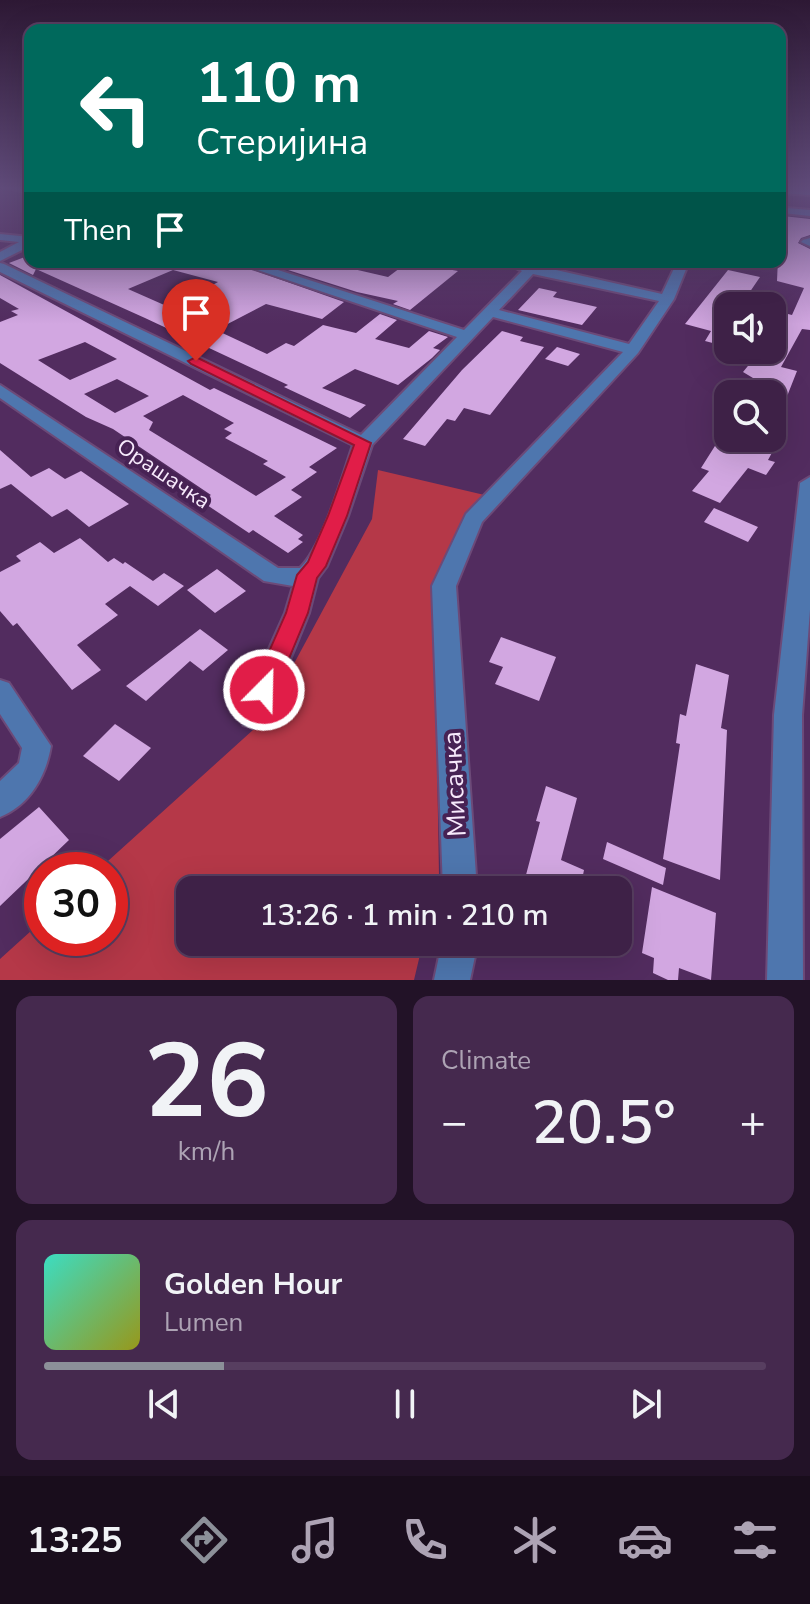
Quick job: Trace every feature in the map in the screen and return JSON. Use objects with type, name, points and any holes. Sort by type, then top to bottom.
[{"type":"street","points":[[0,237],[24,240]]},
{"type":"street","points":[[0,257],[24,244]]},
{"type":"street","points":[[0,267],[363,443]]},
{"type":"street","points":[[259,268],[469,336]]},
{"type":"street","points":[[525,268],[667,299]]},
{"type":"street","name":"Мисачка","points":[[459,876],[444,586],[473,519],[633,350],[667,299],[680,268]]},
{"type":"street","points":[[253,716],[297,613],[307,575],[316,566],[338,516],[363,443],[530,270]]},
{"type":"street","points":[[491,312],[633,350]]},
{"type":"street","name":"Орашачка","points":[[0,390],[272,575],[288,578],[307,575]]},
{"type":"street","points":[[785,980],[788,715],[810,483]]},
{"type":"street","points":[[0,691],[37,746],[32,770],[0,802]]},
{"type":"street","points":[[452,980],[457,956]]},
{"type":"shaded area","points":[[378,470],[493,497],[434,588],[439,876],[176,876],[176,956],[420,956],[414,980],[0,980],[0,959],[24,937],[24,956],[128,956],[128,852],[118,852],[263,721],[372,519]]},
{"type":"building","points":[[786,233],[810,233],[798,243],[810,249],[810,330],[802,329],[786,358],[786,318],[788,314],[792,315],[804,288],[777,281],[778,268],[786,268]]},
{"type":"building","points":[[24,257],[24,268],[248,268],[344,302],[322,319],[266,304],[216,330],[267,354],[286,343],[294,346],[323,325],[356,333],[380,314],[397,320],[375,339],[409,348],[429,331],[448,337],[433,348],[440,350],[432,358],[398,385],[355,369],[322,388],[366,405],[350,418],[284,387],[288,385],[145,318],[36,269],[33,275],[9,263]],"holes":[[[173,270],[218,282],[171,308],[128,289]]]},
{"type":"building","points":[[282,268],[349,268],[388,277],[400,268],[458,271],[410,310],[393,304],[398,301],[357,292]]},
{"type":"building","points":[[728,270],[760,277],[750,292],[714,292],[714,343],[705,341],[711,331],[685,324]]},
{"type":"building","points":[[0,275],[210,390],[214,388],[337,448],[309,467],[317,472],[291,490],[302,497],[274,516],[303,535],[298,539],[303,542],[288,553],[253,530],[249,533],[201,501],[211,495],[113,429],[86,417],[0,363],[0,322],[18,315],[11,311],[19,309],[0,298]],"holes":[[[85,342],[117,359],[70,380],[38,360]],[[117,379],[149,396],[115,413],[84,394]],[[183,395],[234,423],[224,429],[232,433],[225,438],[268,461],[263,464],[286,477],[256,496],[149,430],[153,422],[143,416]]]},
{"type":"building","points":[[539,288],[557,292],[553,297],[597,307],[582,325],[518,310]]},
{"type":"building","points":[[502,331],[523,337],[520,341],[544,347],[490,415],[464,408],[455,421],[447,419],[425,446],[403,439],[462,370]]},
{"type":"building","points":[[557,347],[580,354],[568,366],[545,359]]},
{"type":"building","points":[[750,364],[783,364],[781,367],[797,371],[786,399],[786,380],[752,380],[743,372]]},
{"type":"building","points":[[714,447],[714,452],[772,452],[768,460],[775,462],[766,475],[748,468],[720,503],[692,491],[709,471],[701,468]]},
{"type":"building","points":[[0,450],[31,477],[49,468],[65,479],[81,471],[129,504],[89,527],[67,509],[52,517],[11,484],[0,489]]},
{"type":"building","points":[[714,508],[758,527],[748,542],[704,522]]},
{"type":"building","points":[[80,538],[108,562],[114,558],[123,564],[125,562],[153,581],[164,573],[184,586],[158,606],[130,586],[105,604],[118,615],[77,645],[101,670],[72,690],[17,623],[13,626],[0,611],[0,572],[21,561],[16,556],[40,542],[54,553]]},
{"type":"building","points":[[217,569],[246,591],[215,613],[187,590]]},
{"type":"building","points":[[200,629],[228,650],[203,671],[190,661],[146,701],[126,686]]},
{"type":"building","points":[[501,637],[556,657],[539,701],[495,684],[503,667],[489,662]]},
{"type":"building","points":[[696,664],[729,675],[721,728],[727,730],[720,880],[663,859],[680,744],[676,743],[680,714],[686,716]]},
{"type":"building","points":[[115,724],[151,748],[119,781],[83,756]]},
{"type":"building","points":[[546,786],[577,798],[561,860],[584,870],[583,876],[526,876],[540,822],[536,821]]},
{"type":"building","points":[[39,807],[69,840],[56,852],[24,852],[24,883],[0,906],[0,839]]},
{"type":"building","points":[[607,842],[666,868],[663,885],[603,859]]},
{"type":"building","points":[[652,887],[716,913],[711,980],[679,968],[678,980],[668,980],[653,973],[654,958],[642,953]]},
{"type":"route","points":[[196,361],[363,443],[338,516],[316,566],[307,575],[297,613],[264,690]]}]
